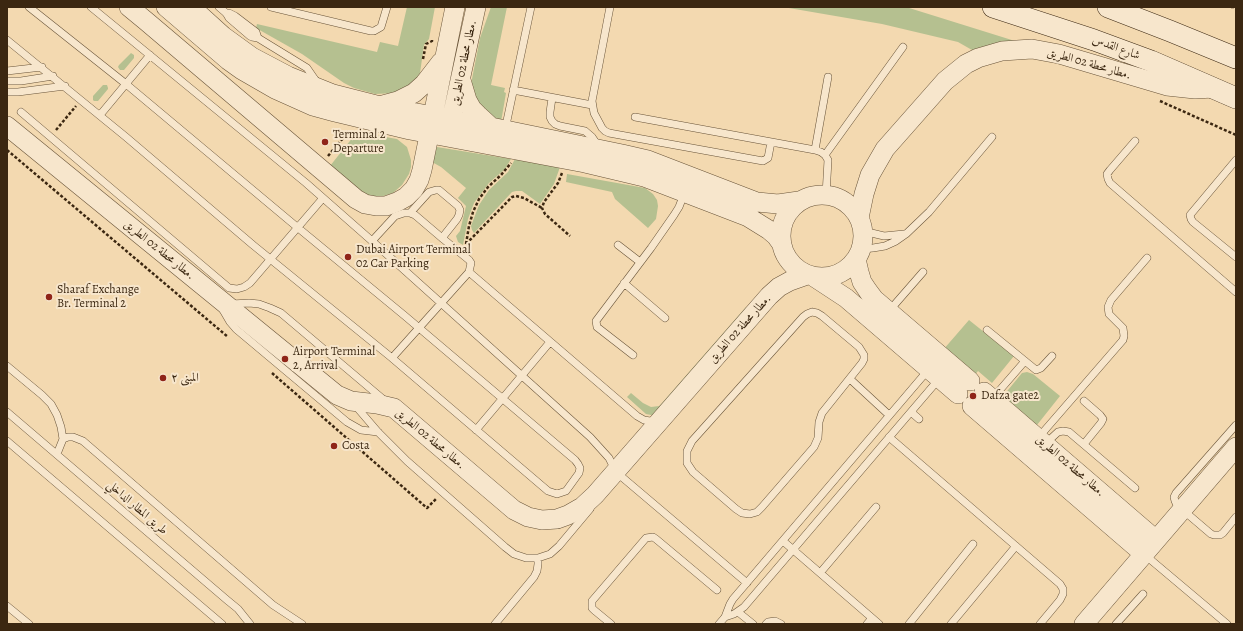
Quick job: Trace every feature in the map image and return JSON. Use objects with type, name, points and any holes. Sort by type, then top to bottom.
[{"type":"main road","name":"شارع القدس","points":[[993,7],[1094,40],[1151,61],[1236,98]]},
{"type":"main road","points":[[1108,7],[1236,58]]},
{"type":"street","name":"مطار محطة 02 الطريق.","points":[[129,7],[356,199],[365,204],[381,206],[397,202],[410,193],[419,180],[455,7]]},
{"type":"street","name":"مطار محطة 02 الطريق.","points":[[166,7],[228,60],[275,89],[313,106],[335,112],[431,125],[452,119],[648,160],[757,202],[778,204],[799,201]]},
{"type":"street","name":"مطار محطة 02 الطريق.","points":[[191,7],[223,36],[252,57],[288,76],[320,89],[380,106],[431,125],[448,138],[565,159],[631,173],[651,179],[748,217],[769,230],[781,242]]},
{"type":"street","name":"مطار محطة 02 الطريق.","points":[[448,138],[476,7]]},
{"type":"street","name":"مطار محطة 02 الطريق.","points":[[940,367],[889,312],[874,299],[868,291],[859,272],[864,194],[870,175],[885,149],[945,81],[966,64],[978,58],[1002,51],[1032,49],[1059,54],[1167,86],[1195,89],[1215,88]]},
{"type":"street","points":[[380,106],[398,101],[414,93],[424,84],[445,56]]},
{"type":"street","points":[[461,80],[467,100],[472,109],[478,116],[498,129]]},
{"type":"street","name":"مطار محطة 02 الطريق.","points":[[7,126],[337,395],[351,401],[394,408],[514,510],[528,517],[542,520],[557,519],[582,507],[616,472],[769,296],[790,280],[811,276],[846,298],[940,367],[1156,540]]},
{"type":"street","points":[[826,195],[842,200],[852,208],[860,239],[847,269],[841,273],[828,277],[811,276],[800,271],[787,259],[783,251],[780,235],[784,219],[788,212],[799,201],[807,197],[826,195]]},
{"type":"street","name":"مطار محطة 02 الطريق.","points":[[1036,445],[1144,554]]},
{"type":"street","points":[[1088,623],[1144,554],[1236,447]]},
{"type":"lane","points":[[7,40],[53,76],[270,259],[392,358],[548,491],[557,494],[566,492],[579,473],[580,468],[578,464],[503,398],[126,84],[29,7]]},
{"type":"lane","points":[[92,7],[323,198],[372,241],[600,447],[609,458],[616,472],[747,583]]},
{"type":"lane","points":[[219,7],[226,13],[235,16],[256,32],[258,38],[307,68],[313,75],[320,89]]},
{"type":"lane","points":[[271,7],[374,31],[383,24],[387,7]]},
{"type":"lane","points":[[498,129],[513,90],[531,7]]},
{"type":"lane","points":[[610,7],[592,96],[594,113],[602,128],[609,133],[764,161],[768,158],[771,142]]},
{"type":"lane","points":[[825,155],[903,47]]},
{"type":"lane","points":[[100,115],[150,55]]},
{"type":"lane","points":[[7,70],[42,67]]},
{"type":"lane","points":[[7,80],[21,81],[53,76]]},
{"type":"lane","points":[[815,150],[828,78]]},
{"type":"lane","points":[[7,92],[65,86]]},
{"type":"lane","points":[[513,90],[592,105]]},
{"type":"lane","points":[[552,98],[550,112],[552,121],[555,124],[589,133],[600,150]]},
{"type":"lane","points":[[21,112],[229,288],[237,289],[250,283],[323,198]]},
{"type":"lane","points":[[635,117],[821,152],[828,160],[826,195]]},
{"type":"lane","points":[[860,239],[873,248],[885,246],[906,234],[929,212],[992,137]]},
{"type":"lane","points":[[1135,141],[1107,174],[1108,179],[1122,193],[1236,292]]},
{"type":"lane","points":[[1236,160],[1190,215],[1193,222],[1236,257]]},
{"type":"lane","points":[[410,213],[429,192],[439,190],[458,206],[460,210],[457,219],[442,238]]},
{"type":"lane","points":[[633,355],[598,327],[596,324],[597,318],[624,284],[674,215],[685,192]]},
{"type":"lane","points":[[372,241],[395,216],[410,213],[471,263],[469,272],[392,358]]},
{"type":"lane","points":[[860,239],[906,234]]},
{"type":"lane","points":[[618,245],[640,262]]},
{"type":"lane","points":[[1036,445],[1123,340],[1123,328],[1109,314],[1108,307],[1111,300],[1147,258]]},
{"type":"lane","points":[[469,272],[637,416],[650,422],[659,422]]},
{"type":"lane","points":[[889,312],[923,272]]},
{"type":"lane","points":[[624,284],[665,318]]},
{"type":"lane","points":[[378,432],[361,430],[346,422],[236,328],[225,315],[222,301],[259,304],[281,313],[394,408]]},
{"type":"lane","points":[[812,312],[822,316],[862,350],[864,359],[862,364],[850,379],[822,413],[819,422],[818,438],[814,447],[757,512],[750,514],[742,513],[690,468],[686,457],[692,441],[807,314],[812,312]]},
{"type":"lane","points":[[987,330],[1034,369],[1038,370],[1052,356]]},
{"type":"lane","points":[[476,430],[550,342]]},
{"type":"lane","points":[[975,394],[1025,361]]},
{"type":"lane","points":[[7,366],[51,404],[57,415],[63,439],[57,454]]},
{"type":"lane","points":[[725,617],[738,612],[744,607],[911,412],[940,367]]},
{"type":"lane","points":[[719,624],[725,617],[730,604],[747,583],[889,415],[940,367]]},
{"type":"lane","points":[[850,379],[889,415]]},
{"type":"lane","points":[[351,401],[378,432],[442,492],[514,554],[526,558],[538,558],[550,554],[559,546],[588,512],[594,501],[595,495]]},
{"type":"lane","points":[[1084,401],[1103,419],[1084,444]]},
{"type":"lane","name":"طريق المطار الداخلي","points":[[7,412],[238,609],[250,624]]},
{"type":"lane","points":[[911,412],[919,419]]},
{"type":"lane","points":[[1236,425],[1174,497],[1175,501],[1182,510],[1210,534],[1220,535],[1236,517]]},
{"type":"lane","points":[[1036,445],[1058,432],[1069,432],[1135,488]]},
{"type":"lane","points":[[63,439],[73,437],[83,441],[273,605],[302,624]]},
{"type":"lane","points":[[889,437],[1060,584],[1063,589],[1063,594],[1060,600],[1040,624]]},
{"type":"lane","points":[[7,441],[222,624]]},
{"type":"lane","points":[[820,573],[876,507]]},
{"type":"lane","points":[[611,624],[592,608],[592,601],[646,538],[656,539],[717,590]]},
{"type":"lane","points":[[783,541],[879,624]]},
{"type":"lane","points":[[909,624],[972,544]]},
{"type":"lane","points":[[951,624],[1016,546]]},
{"type":"lane","points":[[1144,554],[1227,624]]},
{"type":"lane","points":[[495,624],[534,577],[537,571],[538,558]]},
{"type":"lane","points":[[1116,624],[1143,594]]},
{"type":"lane","points":[[7,606],[29,624]]},
{"type":"lane","points":[[738,612],[754,624]]},
{"type":"lane","points":[[867,624],[872,618]]},
{"type":"lane","points":[[766,624],[768,622],[775,621],[781,624]]},
{"type":"path","points":[[1231,7],[1236,7]]},
{"type":"path","points":[[425,64],[423,59],[426,44],[432,41],[433,34]]},
{"type":"path","points":[[319,168],[352,127]]},
{"type":"path","points":[[7,150],[230,338]]},
{"type":"path","points":[[515,150],[513,159],[508,168],[488,187],[479,199],[473,212],[466,244],[512,197],[516,196],[524,198],[542,208],[545,214],[570,236]]},
{"type":"path","points":[[542,208],[544,202],[558,183],[565,159]]},
{"type":"path","points":[[272,373],[427,508],[442,492]]},
{"type":"green space","points":[[407,7],[435,7],[429,39],[424,45],[420,73],[414,83],[396,93],[375,94],[354,88],[344,83],[302,54],[256,28],[257,24],[377,52],[380,42],[398,46]]},
{"type":"green space","points":[[491,7],[507,7],[491,85],[505,88],[504,92],[506,93],[501,122],[489,118],[470,89],[480,38]]},
{"type":"green space","points":[[783,7],[906,7],[1015,41],[972,50],[958,42],[882,24]]},
{"type":"green space","points":[[131,53],[134,55],[134,58],[124,70],[120,70],[118,67],[119,65]]},
{"type":"green space","points":[[103,85],[107,85],[108,89],[98,101],[94,101],[93,96]]},
{"type":"green space","points":[[357,132],[397,139],[407,147],[411,160],[409,174],[402,185],[393,193],[380,197],[366,195],[330,166]]},
{"type":"green space","points":[[437,147],[511,159],[505,169],[489,183],[474,203],[468,219],[463,245],[458,242],[456,236],[460,231],[466,206],[458,198],[466,188],[441,167],[432,162]]},
{"type":"green space","points":[[515,159],[560,167],[554,184],[540,204],[522,191],[512,192],[474,233],[471,226],[479,205],[489,190],[508,172]]},
{"type":"green space","points":[[567,174],[645,188],[653,194],[657,200],[658,206],[656,219],[648,228],[615,199],[612,192],[566,182]]},
{"type":"green space","points":[[746,307],[752,311],[656,416],[646,414],[627,397],[631,393],[643,403],[651,407],[659,406]]},
{"type":"green space","points":[[969,320],[1014,356],[992,383],[978,371],[974,376],[943,350]]},
{"type":"green space","points":[[1027,372],[1033,374],[1060,396],[1037,425],[999,401],[1022,373]]},
{"type":"place","name":"Terminal 2 Departure","points":[[325,142]]},
{"type":"place","name":"Dubai Airport Terminal 02 Car Parking","points":[[348,257]]},
{"type":"place","name":"Sharaf Exchange Br. Terminal 2","points":[[49,297]]},
{"type":"place","name":"Airport Terminal 2, Arrival","points":[[285,359]]},
{"type":"place","name":"المبنى ٢","points":[[163,378]]},
{"type":"place","name":"Dafza gate2","points":[[973,396]]},
{"type":"place","name":"Costa","points":[[334,446]]}]
